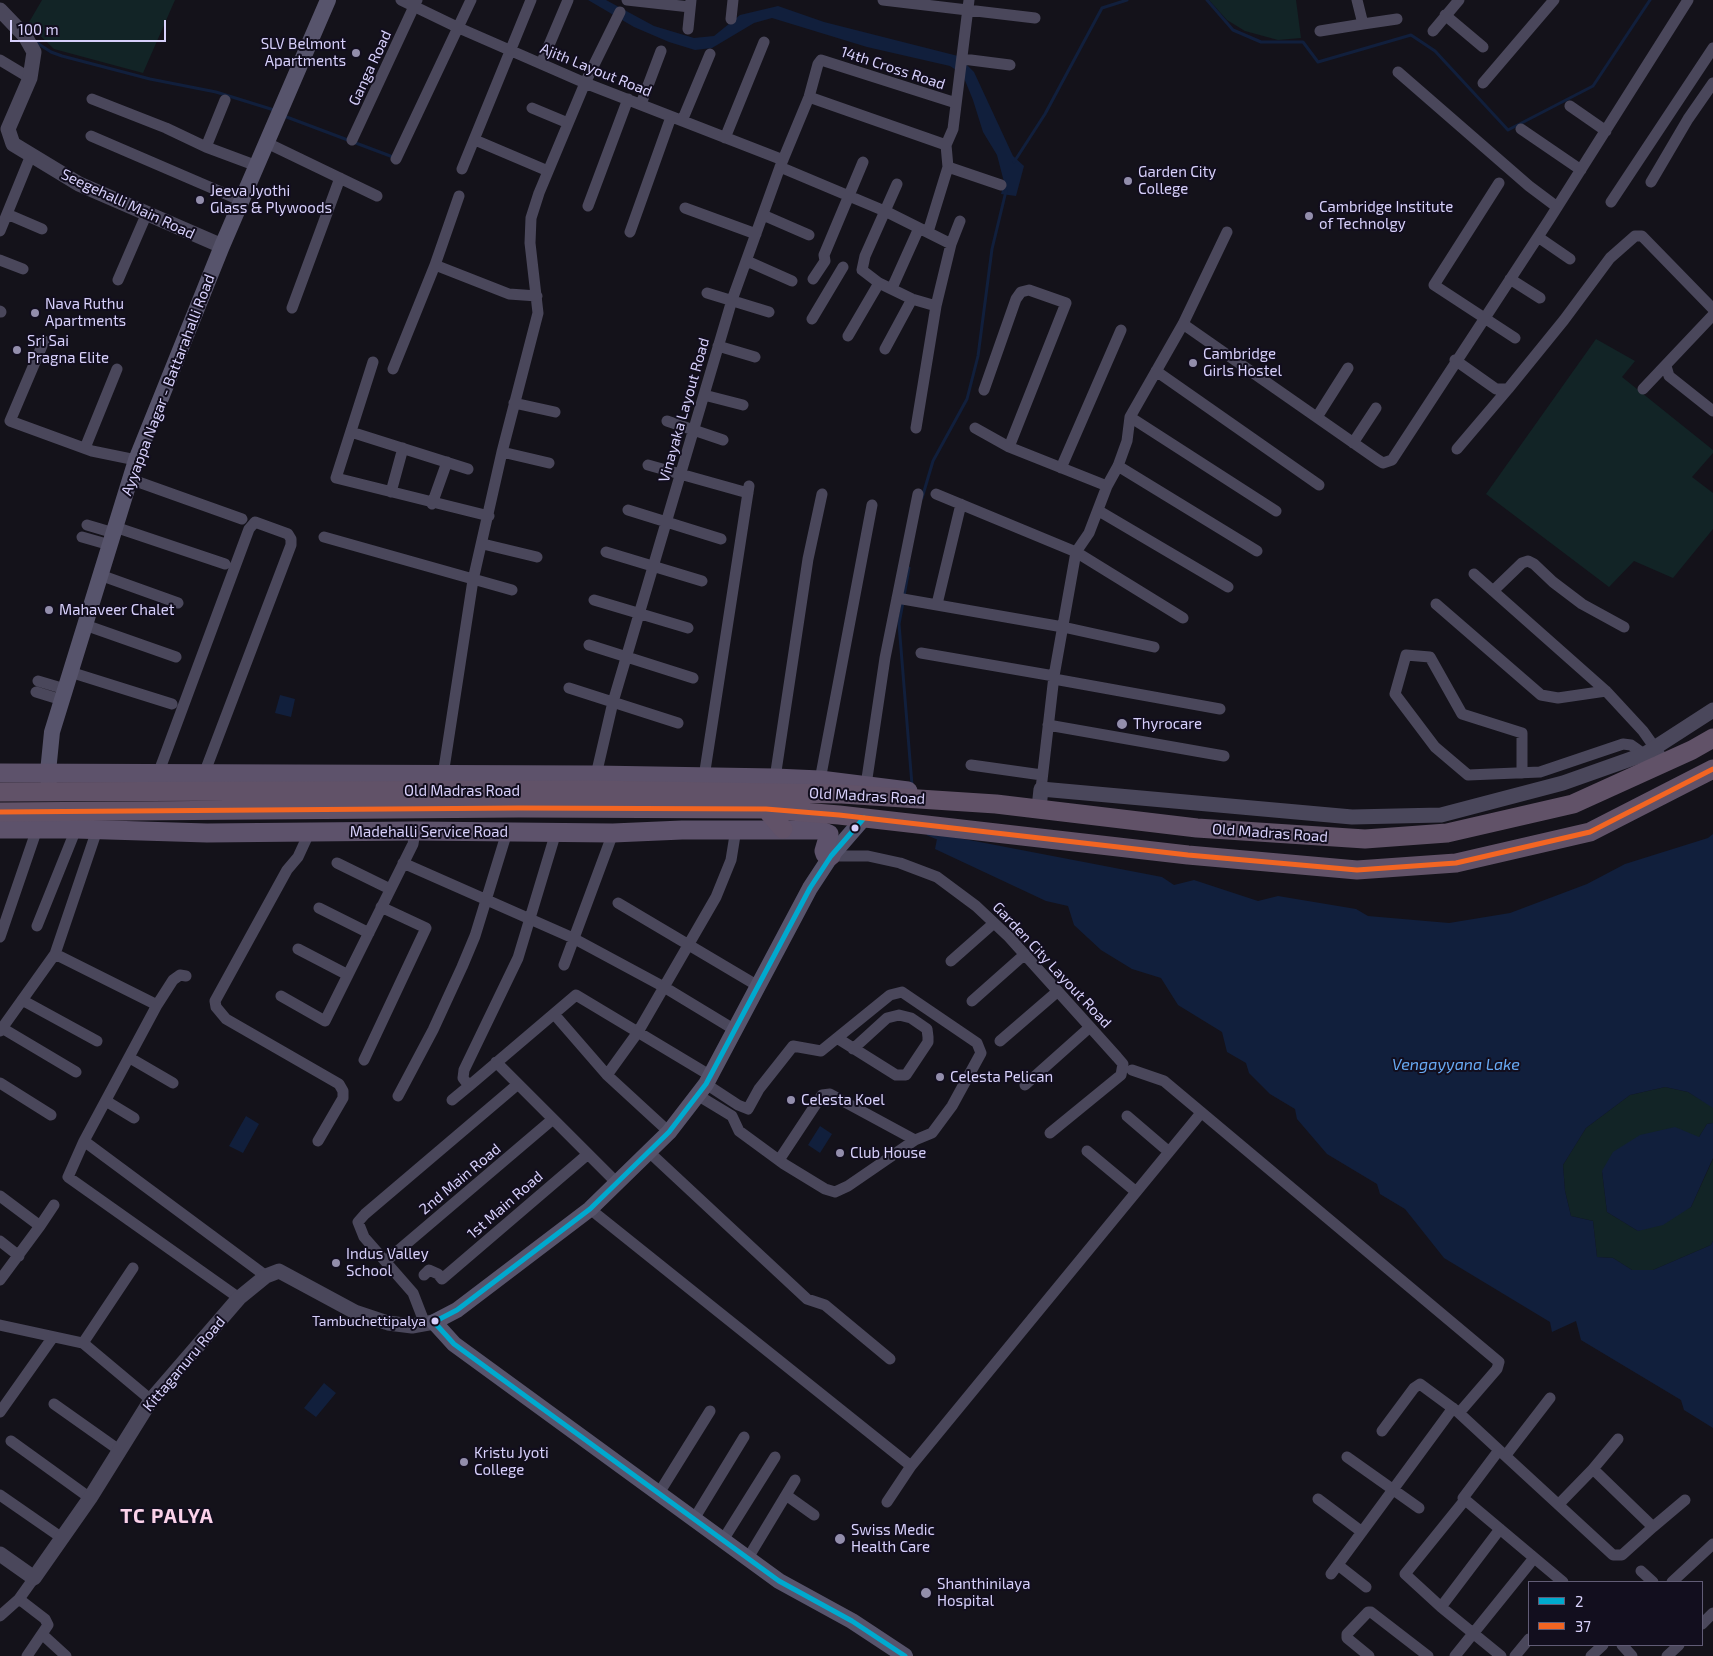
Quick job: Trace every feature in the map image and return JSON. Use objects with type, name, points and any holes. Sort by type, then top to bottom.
[{"type":"highway","name":"Old Madras Road","points":[[0,792],[591,790],[842,794],[1039,808],[1197,828],[1365,840],[1447,833],[1573,804],[1655,758],[1713,738]]},
{"type":"highway","name":"Old Madras Road","points":[[0,812],[518,808],[766,809],[864,818],[1188,856],[1357,870],[1456,863],[1590,832],[1713,770]]},
{"type":"highway","points":[[766,809],[783,829]]},
{"type":"main road","name":"Ayyappa Nagar - Battarahalli Road","points":[[50,813],[48,772],[52,732],[136,460],[222,246],[328,0]]},
{"type":"main road","points":[[0,773],[596,775],[774,778],[820,780],[920,792],[940,800]]},
{"type":"main road","points":[[864,818],[831,856],[810,888],[705,1085],[669,1132],[590,1209],[458,1310],[430,1323],[454,1344],[779,1581],[852,1621],[905,1656]]},
{"type":"main road","name":"Madehalli Service Road","points":[[0,829],[37,828],[208,833],[415,831],[613,833],[783,829],[825,831],[829,834],[824,851],[831,856]]},
{"type":"street","name":"Ajith Layout Road","points":[[401,0],[416,4],[458,28],[585,83],[725,138],[887,212],[951,244]]},
{"type":"street","points":[[396,159],[471,0]]},
{"type":"street","points":[[462,169],[531,0]]},
{"type":"street","points":[[542,64],[568,0]]},
{"type":"street","points":[[627,0],[691,4],[688,29]]},
{"type":"street","points":[[731,18],[733,0]]},
{"type":"street","points":[[883,0],[969,5],[1035,18]]},
{"type":"street","points":[[1357,0],[1363,24]]},
{"type":"street","points":[[1433,31],[1459,0]]},
{"type":"street","points":[[1483,83],[1554,0]]},
{"type":"street","points":[[1182,324],[1353,443],[1383,462],[1392,460],[1455,360],[1557,208],[1688,0]]},
{"type":"street","name":"Ganga Road","points":[[352,140],[416,4]]},
{"type":"street","points":[[892,288],[923,230],[948,167],[946,145],[953,129],[969,5]]},
{"type":"street","name":"Seegehalli Main Road","points":[[0,10],[25,36],[34,52],[30,78],[4,126],[14,144],[79,184],[222,246]]},
{"type":"street","points":[[443,775],[473,580],[502,452],[538,313],[530,243],[531,218],[548,171],[585,83],[620,12]]},
{"type":"street","points":[[1445,15],[1483,47]]},
{"type":"street","points":[[1320,30],[1396,19]]},
{"type":"street","points":[[725,138],[764,42]]},
{"type":"street","points":[[1611,202],[1713,48]]},
{"type":"street","points":[[641,104],[661,51]]},
{"type":"street","points":[[630,232],[676,119],[710,54]]},
{"type":"street","points":[[963,59],[1010,64]]},
{"type":"street","points":[[0,60],[30,78]]},
{"type":"street","name":"Vinayaka Layout Road","points":[[596,775],[613,702],[732,300],[821,60]]},
{"type":"street","name":"14th Cross Road","points":[[821,60],[956,103]]},
{"type":"street","points":[[1398,72],[1557,208]]},
{"type":"street","points":[[1651,182],[1688,120],[1713,83]]},
{"type":"street","points":[[808,97],[946,145]]},
{"type":"street","points":[[92,99],[166,128],[206,147],[257,166]]},
{"type":"street","points":[[588,206],[628,99]]},
{"type":"street","points":[[206,147],[226,100]]},
{"type":"street","points":[[1570,106],[1606,131]]},
{"type":"street","points":[[532,108],[568,123]]},
{"type":"street","points":[[1672,108],[1688,120]]},
{"type":"street","points":[[1521,129],[1581,170]]},
{"type":"street","points":[[92,136],[242,201]]},
{"type":"street","points":[[474,140],[548,171]]},
{"type":"street","points":[[267,143],[377,196]]},
{"type":"street","points":[[0,232],[31,155]]},
{"type":"street","points":[[813,279],[825,261],[824,255],[863,162]]},
{"type":"street","points":[[948,167],[1001,185]]},
{"type":"street","points":[[292,308],[340,178]]},
{"type":"street","points":[[1499,183],[1434,285],[1515,338]]},
{"type":"street","points":[[862,270],[865,256],[887,212],[897,184]]},
{"type":"street","points":[[393,369],[435,265],[459,196]]},
{"type":"street","points":[[685,208],[756,234]]},
{"type":"street","points":[[118,280],[147,213]]},
{"type":"street","points":[[7,214],[42,229]]},
{"type":"street","points":[[763,215],[809,235]]},
{"type":"street","points":[[916,428],[936,306],[951,244],[960,221]]},
{"type":"street","points":[[1039,808],[1054,678],[1076,552],[1099,511],[1107,486],[1118,466],[1127,441],[1130,417],[1182,324],[1226,232]]},
{"type":"street","points":[[1457,449],[1564,320],[1610,258],[1635,236],[1642,236],[1713,310]]},
{"type":"street","points":[[1538,237],[1570,258]]},
{"type":"street","points":[[0,260],[23,269]]},
{"type":"street","points":[[747,261],[792,281]]},
{"type":"street","points":[[825,261],[843,267],[862,270],[879,283],[912,299],[936,306]]},
{"type":"street","points":[[435,265],[509,294],[537,296]]},
{"type":"street","points":[[812,319],[843,267]]},
{"type":"street","points":[[1510,279],[1540,298]]},
{"type":"street","points":[[848,336],[879,283]]},
{"type":"street","points":[[984,390],[1016,299],[1021,292],[1029,290],[1066,303],[1009,447]]},
{"type":"street","points":[[707,293],[769,312]]},
{"type":"street","points":[[885,349],[912,299]]},
{"type":"street","points":[[1643,389],[1713,316]]},
{"type":"street","points":[[1061,468],[1121,330]]},
{"type":"street","points":[[44,341],[10,421],[85,448],[136,460]]},
{"type":"street","points":[[718,346],[755,357]]},
{"type":"street","points":[[1455,360],[1496,389],[1508,389]]},
{"type":"street","points":[[373,362],[336,478],[432,504],[488,516]]},
{"type":"street","points":[[1666,366],[1669,376],[1713,411]]},
{"type":"street","points":[[1317,417],[1348,368]]},
{"type":"street","points":[[85,448],[117,369]]},
{"type":"street","points":[[1156,371],[1319,485]]},
{"type":"street","points":[[704,395],[743,405]]},
{"type":"street","points":[[514,404],[554,412]]},
{"type":"street","points":[[1353,443],[1376,408]]},
{"type":"street","points":[[1130,417],[1276,511]]},
{"type":"street","points":[[667,422],[723,440]]},
{"type":"street","points":[[975,428],[1009,447],[1107,486]]},
{"type":"street","points":[[351,432],[468,469]]},
{"type":"street","points":[[391,492],[403,448]]},
{"type":"street","points":[[502,452],[550,463]]},
{"type":"street","points":[[432,504],[446,462]]},
{"type":"street","points":[[648,465],[681,475],[749,490],[704,777]]},
{"type":"street","points":[[1118,466],[1257,551]]},
{"type":"street","points":[[130,479],[242,519]]},
{"type":"street","points":[[774,778],[808,559],[822,494]]},
{"type":"street","points":[[866,785],[901,599],[918,494]]},
{"type":"street","points":[[936,494],[1076,552],[1183,618]]},
{"type":"street","points":[[820,780],[872,504]]},
{"type":"street","points":[[937,604],[961,504]]},
{"type":"street","points":[[628,510],[721,539]]},
{"type":"street","points":[[1099,511],[1228,587]]},
{"type":"street","points":[[158,774],[249,529],[255,522],[288,534],[291,539],[291,545],[204,774]]},
{"type":"street","points":[[86,525],[113,535],[225,564]]},
{"type":"street","points":[[82,537],[113,535]]},
{"type":"street","points":[[324,537],[512,590]]},
{"type":"street","points":[[482,544],[537,557]]},
{"type":"street","points":[[606,552],[702,581]]},
{"type":"street","points":[[1493,591],[1522,562],[1528,561],[1582,604],[1624,627]]},
{"type":"street","points":[[1474,574],[1606,691],[1643,730],[1655,758]]},
{"type":"street","points":[[100,575],[178,603]]},
{"type":"street","points":[[901,599],[937,604],[1154,647]]},
{"type":"street","points":[[594,600],[688,628]]},
{"type":"street","points":[[1436,604],[1541,695],[1558,698],[1606,691]]},
{"type":"street","points":[[85,625],[176,657]]},
{"type":"street","points":[[589,645],[693,678]]},
{"type":"street","points":[[921,653],[1220,709]]},
{"type":"street","points":[[1522,772],[1522,733],[1462,714],[1430,657],[1406,655],[1395,694],[1435,747],[1468,775],[1522,772],[1549,770],[1622,744],[1631,745],[1655,758]]},
{"type":"street","points":[[70,672],[172,704]]},
{"type":"street","points":[[37,686],[63,695]]},
{"type":"street","points":[[569,688],[678,723]]},
{"type":"street","points":[[971,765],[1042,782],[1352,817],[1441,815],[1655,758],[1713,710]]},
{"type":"street","points":[[1048,725],[1224,756]]},
{"type":"street","points":[[0,937],[37,828]]},
{"type":"street","points":[[37,926],[76,829]]},
{"type":"street","points":[[76,1072],[1,1029],[56,954],[97,830]]},
{"type":"street","points":[[607,1075],[638,1032],[690,945],[720,888],[731,860],[736,830]]},
{"type":"street","points":[[310,831],[298,857],[287,870],[215,1001],[216,1007],[226,1019],[339,1084],[343,1091],[343,1098],[318,1141]]},
{"type":"street","points":[[281,996],[325,1021],[412,844],[415,831]]},
{"type":"street","points":[[398,1096],[430,1037],[462,967],[486,901],[507,832]]},
{"type":"street","points":[[468,1086],[463,1078],[464,1070],[518,958],[556,832]]},
{"type":"street","points":[[564,965],[613,833]]},
{"type":"street","name":"Garden City Layout Road","points":[[831,856],[868,856],[921,869],[937,877],[976,906],[994,923],[1025,954],[1118,1057],[1123,1069],[1121,1075],[1050,1133]]},
{"type":"street","points":[[337,863],[390,889]]},
{"type":"street","points":[[403,863],[573,938],[664,987],[735,1030]]},
{"type":"street","points":[[618,903],[758,986]]},
{"type":"street","points":[[364,1060],[426,928],[381,907]]},
{"type":"street","points":[[319,908],[369,933]]},
{"type":"street","points":[[951,960],[994,923]]},
{"type":"street","points":[[298,949],[348,975]]},
{"type":"street","points":[[56,954],[157,1005]]},
{"type":"street","points":[[972,1001],[1025,954]]},
{"type":"street","points":[[186,976],[180,975],[173,980],[157,1005],[84,1141],[68,1177],[239,1298]]},
{"type":"street","points":[[1000,1041],[1058,991]]},
{"type":"street","points":[[705,1085],[732,1116],[739,1131],[779,1160],[825,1189],[835,1192],[848,1186],[915,1140],[932,1133],[952,1106],[981,1053],[977,1042],[902,992],[890,995],[822,1052],[792,1046],[760,1089],[748,1109],[739,1131]]},
{"type":"street","points":[[452,1100],[576,995],[638,1032],[705,1085],[748,1109]]},
{"type":"street","points":[[22,1000],[97,1041]]},
{"type":"street","points":[[919,1024],[927,1009]]},
{"type":"street","points":[[554,1014],[607,1075],[669,1132]]},
{"type":"street","points":[[837,1038],[854,1049],[896,1075],[906,1074],[928,1042],[926,1029],[911,1018],[899,1015],[887,1018],[854,1049]]},
{"type":"street","points":[[1025,1085],[1090,1027]]},
{"type":"street","points":[[130,1058],[173,1083]]},
{"type":"street","points":[[496,1062],[616,1182]]},
{"type":"street","points":[[1132,1070],[1164,1081],[1499,1362],[1497,1368],[1456,1411],[1393,1488],[1334,1570],[1366,1587]]},
{"type":"street","points":[[0,1083],[51,1115]]},
{"type":"street","points":[[84,1141],[266,1276],[278,1271],[296,1278],[355,1312],[388,1323],[412,1326],[430,1323],[413,1294],[364,1237],[358,1222],[518,1084]]},
{"type":"street","points":[[779,1160],[822,1095],[830,1094],[915,1140]]},
{"type":"street","points":[[106,1101],[134,1118]]},
{"type":"street","points":[[887,1502],[911,1466],[1201,1113]]},
{"type":"street","points":[[1127,1116],[1169,1152]]},
{"type":"street","name":"2nd Main Road","points":[[386,1262],[553,1119]]},
{"type":"street","points":[[648,1151],[808,1299],[825,1304],[890,1359]]},
{"type":"street","points":[[1087,1151],[1135,1192]]},
{"type":"street","name":"1st Main Road","points":[[424,1275],[429,1270],[438,1274],[442,1279],[588,1154]]},
{"type":"street","points":[[0,1196],[40,1226]]},
{"type":"street","points":[[0,1280],[54,1205]]},
{"type":"street","points":[[590,1209],[911,1466]]},
{"type":"street","points":[[0,1241],[19,1256]]},
{"type":"street","points":[[83,1343],[133,1268]]},
{"type":"street","name":"Kittaganuru Road","points":[[34,1578],[90,1498],[151,1400],[239,1298],[266,1276]]},
{"type":"street","points":[[1,1327],[83,1343],[151,1400]]},
{"type":"street","points":[[0,1412],[53,1337]]},
{"type":"street","points":[[1382,1431],[1414,1388],[1420,1384],[1456,1411],[1616,1556],[1624,1553],[1685,1500]]},
{"type":"street","points":[[1550,1398],[1463,1494],[1464,1501],[1562,1581]]},
{"type":"street","points":[[54,1404],[119,1450]]},
{"type":"street","points":[[658,1493],[710,1411]]},
{"type":"street","points":[[694,1519],[744,1437]]},
{"type":"street","points":[[1559,1504],[1618,1440]]},
{"type":"street","points":[[11,1441],[90,1498]]},
{"type":"street","points":[[723,1540],[776,1457]]},
{"type":"street","points":[[1347,1457],[1419,1508]]},
{"type":"street","points":[[1593,1469],[1653,1527]]},
{"type":"street","points":[[748,1558],[796,1480]]},
{"type":"street","points":[[0,1495],[62,1538]]},
{"type":"street","points":[[786,1495],[814,1515]]},
{"type":"street","points":[[1318,1499],[1362,1532]]},
{"type":"street","points":[[1464,1501],[1405,1574],[1472,1634],[1501,1656]]},
{"type":"street","points":[[1441,1607],[1500,1529]]},
{"type":"street","points":[[1673,1581],[1713,1544]]},
{"type":"street","points":[[0,1555],[34,1578],[19,1599],[0,1616]]},
{"type":"street","points":[[1455,1656],[1534,1558]]},
{"type":"street","points":[[1641,1571],[1653,1581]]},
{"type":"street","points":[[19,1599],[45,1619],[48,1624],[27,1656]]},
{"type":"street","points":[[1368,1656],[1347,1638],[1347,1634],[1368,1612],[1372,1612],[1428,1656]]},
{"type":"street","points":[[42,1635],[66,1656]]},
{"type":"street","points":[[1515,1656],[1528,1640]]},
{"type":"street","points":[[1591,1656],[1602,1646]]},
{"type":"street","points":[[1623,1646],[1632,1656]]},
{"type":"street","points":[[1667,1656],[1678,1646]]},
{"type":"shaded area","points":[[42,0],[175,0],[143,73],[54,49],[28,24]]},
{"type":"shaded area","points":[[1209,0],[1296,0],[1301,38],[1278,40],[1245,31],[1227,20]]},
{"type":"shaded area","points":[[1596,339],[1635,361],[1622,377],[1713,450],[1713,453],[1692,477],[1713,493],[1713,529],[1673,578],[1634,561],[1609,587],[1486,494]]},
{"type":"shaded area","points":[[1665,1087],[1688,1092],[1713,1107],[1713,1123],[1707,1124],[1699,1137],[1602,1171],[1607,1212],[1638,1231],[1691,1207],[1713,1159],[1713,1241],[1711,1245],[1653,1270],[1632,1270],[1613,1258],[1597,1257],[1593,1221],[1571,1216],[1565,1191],[1563,1165],[1586,1128],[1630,1095]]},
{"type":"water","points":[[588,0],[606,0],[654,26],[694,38],[714,36],[740,15],[778,6],[824,22],[958,56],[956,70],[950,66],[867,47],[772,18],[754,23],[712,48],[695,50],[669,42],[634,27]]},
{"type":"water","points":[[965,63],[974,72],[1013,156],[1024,166],[1016,196],[1001,194],[1004,182],[997,155],[983,132],[964,78]]},
{"type":"water","points":[[280,695],[295,699],[291,717],[275,713]]},
{"type":"water","name":"Vengayyana Lake","points":[[938,834],[1162,877],[1174,885],[1194,880],[1258,901],[1278,896],[1356,909],[1368,916],[1449,923],[1510,913],[1587,884],[1625,864],[1708,838],[1713,834],[1713,1108],[1688,1092],[1665,1087],[1630,1095],[1586,1128],[1563,1165],[1565,1191],[1571,1216],[1593,1221],[1597,1257],[1613,1258],[1632,1270],[1653,1270],[1711,1245],[1713,1241],[1713,1428],[1684,1410],[1681,1400],[1581,1340],[1576,1321],[1552,1332],[1550,1322],[1444,1258],[1405,1209],[1380,1194],[1377,1184],[1327,1154],[1297,1119],[1295,1109],[1270,1094],[1249,1073],[1246,1063],[1227,1052],[1222,1032],[1178,1005],[1161,978],[1132,969],[1101,950],[1074,925],[1068,906],[1046,901],[935,849]]},
{"type":"water","points":[[246,1116],[259,1124],[243,1153],[229,1146]]},
{"type":"water","points":[[1713,1123],[1713,1158],[1691,1207],[1663,1225],[1638,1231],[1607,1212],[1602,1171],[1613,1152],[1640,1135],[1675,1127],[1699,1137],[1707,1124]]},
{"type":"water","points":[[820,1126],[832,1134],[820,1153],[808,1145]]},
{"type":"water","points":[[324,1383],[336,1393],[316,1417],[304,1408]]},
{"type":"waterway","points":[[1014,162],[1045,114],[1102,8],[1127,0]]},
{"type":"waterway","points":[[1207,0],[1233,30],[1261,42],[1303,42],[1318,62],[1411,35],[1435,51],[1508,130],[1593,86],[1650,0]]},
{"type":"waterway","points":[[34,41],[51,52],[62,56],[150,79],[216,92],[274,110]]},
{"type":"waterway","points":[[284,116],[393,157]]},
{"type":"waterway","points":[[922,498],[933,461],[967,399],[978,356],[992,249],[1006,191]]},
{"type":"waterway","points":[[904,596],[909,568]]},
{"type":"waterway","points":[[903,602],[899,624],[912,785]]},
{"type":"waterway","points":[[928,834],[940,839]]},
{"type":"transit line","name":"37","points":[[0,812],[519,808],[766,809],[839,815],[1188,855],[1357,870],[1456,863],[1590,832],[1713,769]]},
{"type":"transit line","name":"2","points":[[864,818],[831,856],[810,888],[706,1084],[669,1132],[590,1209],[457,1310],[434,1322],[454,1344],[779,1581],[852,1621],[905,1656]]},
{"type":"place","name":"SLV Belmont Apartments","points":[[356,53]]},
{"type":"place","name":"Garden City College","points":[[1128,181]]},
{"type":"place","name":"Jeeva Jyothi Glass & Plywoods","points":[[200,200]]},
{"type":"place","name":"Cambridge Institute of Technolgy","points":[[1309,216]]},
{"type":"place","name":"Nava Ruthu Apartments","points":[[35,313]]},
{"type":"place","name":"Sri Sai Pragna Elite","points":[[17,350]]},
{"type":"place","name":"Cambridge Girls Hostel","points":[[1193,363]]},
{"type":"place","name":"Mahaveer Chalet","points":[[49,610]]},
{"type":"place","name":"Thyrocare","points":[[1122,724]]},
{"type":"place","name":"Celesta Pelican","points":[[940,1077]]},
{"type":"place","name":"Celesta Koel","points":[[791,1100]]},
{"type":"place","name":"Club House","points":[[840,1153]]},
{"type":"place","name":"Indus Valley School","points":[[336,1263]]},
{"type":"place","name":"Tambuchettipalya","points":[[435,1321]]},
{"type":"place","name":"Kristu Jyoti College","points":[[464,1462]]},
{"type":"place","name":"Swiss Medic Health Care","points":[[840,1539]]},
{"type":"place","name":"Shanthinilaya Hospital","points":[[926,1593]]},
{"type":"district","name":"TC PALYA","points":[[167,1516]]}]
